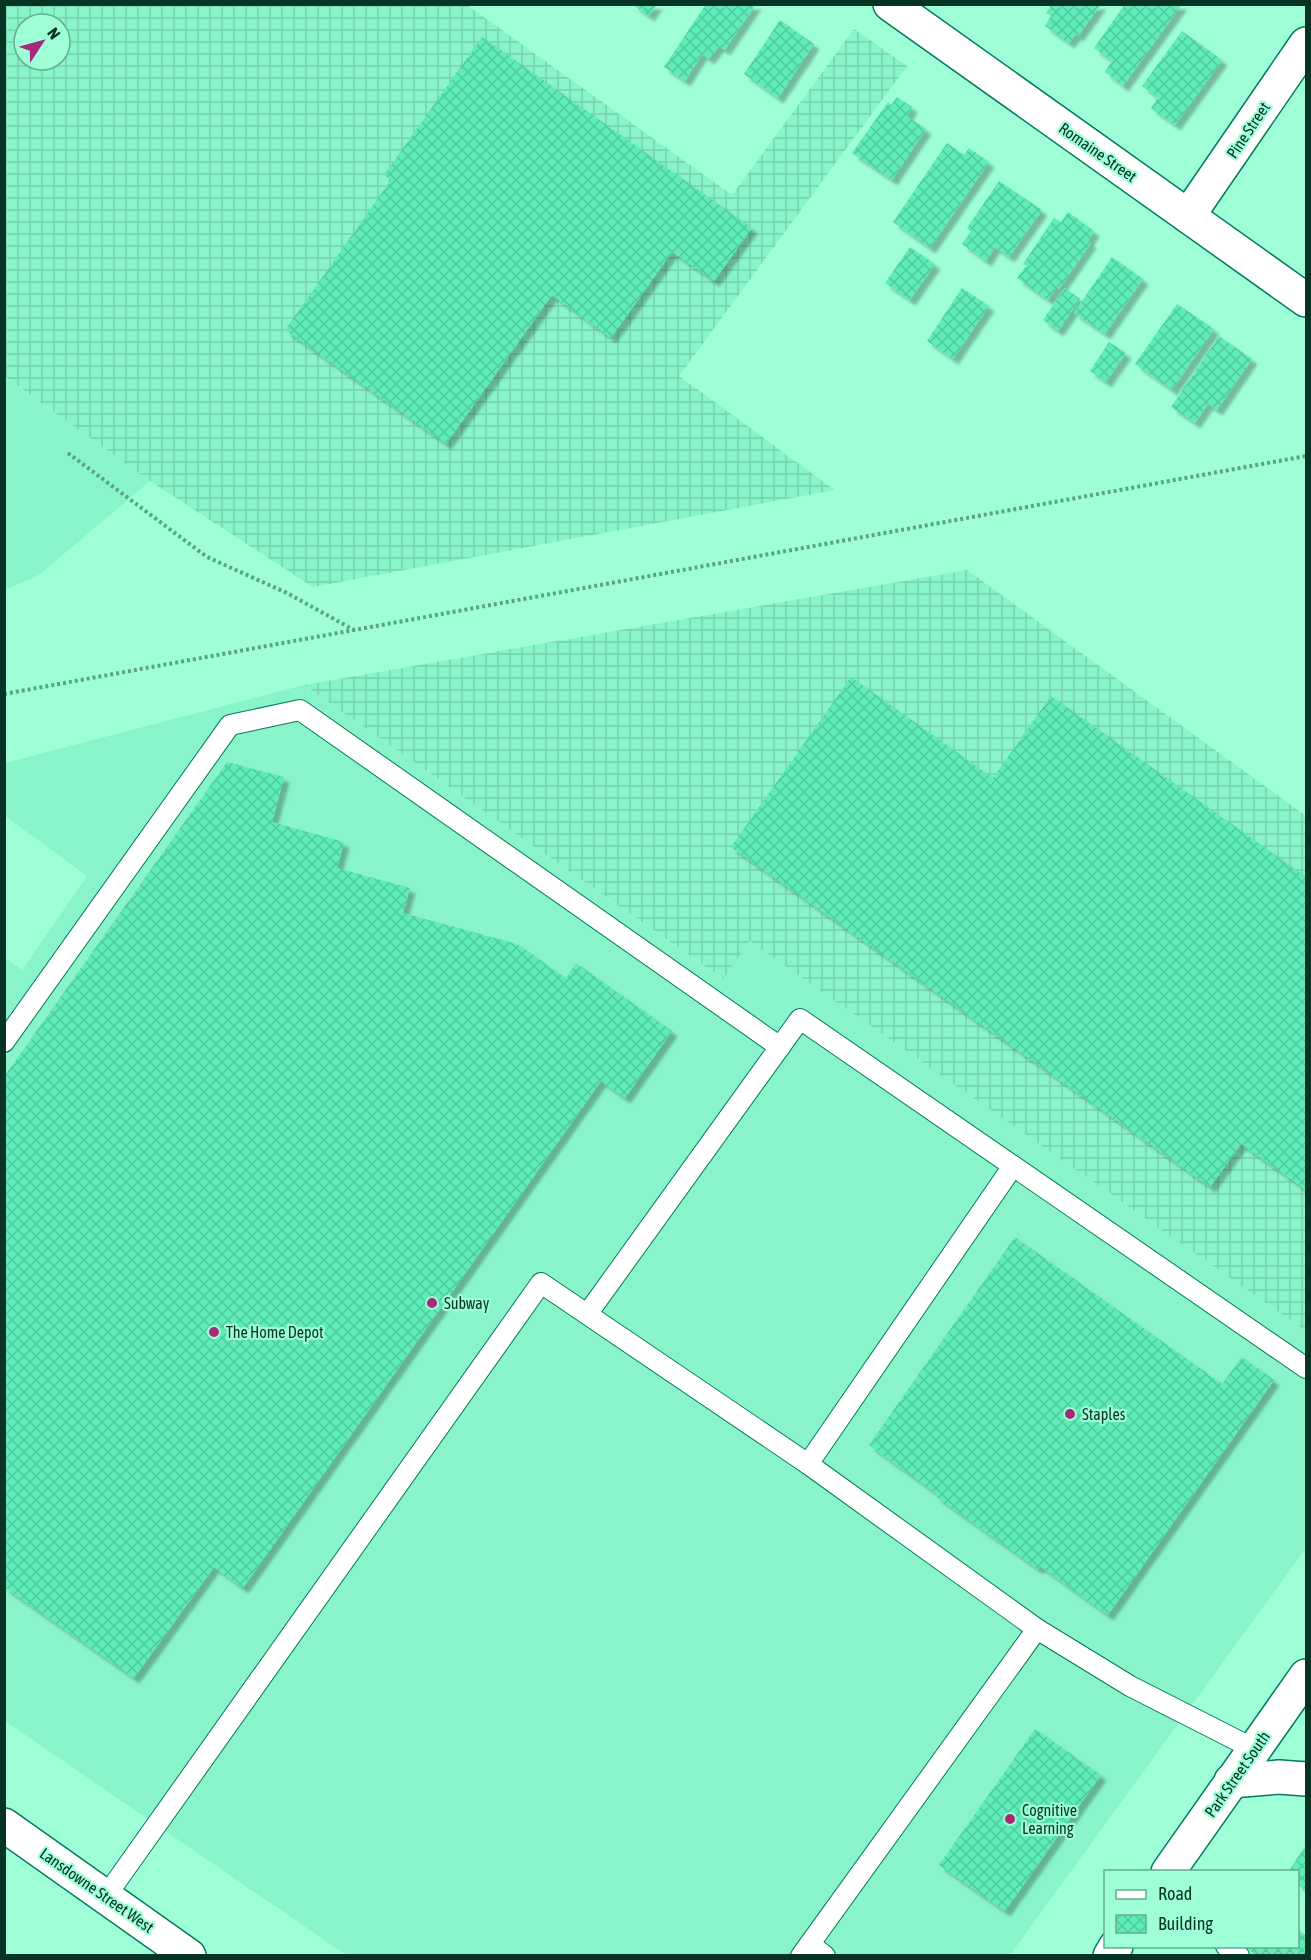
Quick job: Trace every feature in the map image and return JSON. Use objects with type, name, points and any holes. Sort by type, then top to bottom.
[{"type":"street","name":"Romaine Street","points":[[890,4],[1306,300]]},
{"type":"street","name":"Pine Street","points":[[1188,216],[1306,44]]},
{"type":"street","name":"Park Street South","points":[[1169,1870],[1254,1749],[1304,1690]]},
{"type":"street","points":[[1231,1781],[1279,1777],[1306,1779]]},
{"type":"street","name":"Lansdowne Street West","points":[[4,1826],[189,1956]]},
{"type":"lane","points":[[4,1042],[230,725],[300,710],[780,1047]]},
{"type":"lane","points":[[588,1313],[800,1019],[1306,1368]]},
{"type":"lane","points":[[808,1464],[1013,1166]]},
{"type":"lane","points":[[106,1896],[542,1284],[808,1464],[1037,1629],[1130,1686],[1254,1749]]},
{"type":"lane","points":[[812,1952],[1037,1629]]},
{"type":"path","points":[[68,453],[207,557],[287,593],[354,630]]},
{"type":"path","points":[[4,694],[1306,456]]},
{"type":"shaded area","points":[[5,5],[467,5],[732,195],[854,29],[907,66],[679,376],[835,490],[313,587],[150,481],[5,377]]},
{"type":"shaded area","points":[[4,377],[150,481],[39,575],[5,590]]},
{"type":"shaded area","points":[[967,570],[1306,816],[1306,1331],[750,941],[723,979],[304,685]]},
{"type":"shaded area","points":[[304,685],[722,979],[750,940],[1306,1331],[1306,1548],[1010,1955],[346,1955],[5,1721],[4,957],[22,970],[87,876],[5,816],[5,763]]},
{"type":"building","points":[[632,4],[657,4],[649,16]]},
{"type":"building","points":[[706,4],[756,4],[725,50],[719,46],[709,59],[702,54],[685,81],[664,67]]},
{"type":"building","points":[[1052,4],[1101,4],[1078,36],[1076,34],[1069,43],[1045,26],[1051,16],[1046,13]]},
{"type":"building","points":[[1125,4],[1182,4],[1123,86],[1105,72],[1112,61],[1094,48]]},
{"type":"building","points":[[780,20],[814,44],[778,98],[744,74]]},
{"type":"building","points":[[1182,31],[1222,60],[1175,125],[1151,108],[1158,97],[1142,86]]},
{"type":"building","points":[[482,37],[752,228],[714,281],[672,252],[611,338],[552,295],[446,444],[285,330],[391,180],[384,175]]},
{"type":"building","points":[[897,97],[912,107],[907,116],[926,129],[892,180],[852,153],[888,102],[891,105]]},
{"type":"building","points":[[947,143],[964,155],[969,148],[989,162],[930,248],[893,222]]},
{"type":"building","points":[[999,181],[1042,210],[1009,257],[995,247],[986,261],[962,244],[971,231],[967,228]]},
{"type":"building","points":[[1068,212],[1094,231],[1088,241],[1091,243],[1059,289],[1057,287],[1048,300],[1017,278],[1026,266],[1023,264],[1054,218],[1061,222]]},
{"type":"building","points":[[910,247],[935,264],[910,300],[885,283]]},
{"type":"building","points":[[1112,257],[1143,279],[1105,334],[1074,313]]},
{"type":"building","points":[[962,288],[989,306],[953,359],[927,341]]},
{"type":"building","points":[[1065,288],[1080,299],[1058,331],[1043,320]]},
{"type":"building","points":[[1177,304],[1214,329],[1172,390],[1135,364]]},
{"type":"building","points":[[1219,336],[1252,359],[1217,410],[1208,404],[1195,423],[1171,407]]},
{"type":"building","points":[[1109,342],[1126,353],[1106,382],[1090,371]]},
{"type":"building","points":[[851,677],[993,778],[1051,696],[1306,877],[1306,1190],[1241,1144],[1210,1187],[731,847]]},
{"type":"building","name":"The Home Depot","points":[[227,762],[284,777],[272,822],[344,842],[337,868],[410,888],[403,913],[517,944],[566,978],[576,963],[672,1031],[625,1098],[601,1081],[243,1588],[214,1567],[134,1678],[4,1587],[4,1077]]},
{"type":"building","name":"Staples","points":[[1015,1237],[1222,1384],[1242,1357],[1274,1380],[1108,1615],[1040,1566],[1038,1569],[935,1496],[937,1494],[869,1445]]},
{"type":"building","points":[[1035,1729],[1101,1775],[1005,1911],[939,1865]]},
{"type":"building","points":[[1306,1845],[1306,1891],[1299,1886],[1299,1870],[1289,1870]]},
{"type":"building","points":[[1299,1930],[1306,1936],[1306,1956],[1257,1956],[1247,1949],[1299,1948]]},
{"type":"place","name":"Subway","points":[[432,1303]]},
{"type":"place","name":"The Home Depot","points":[[214,1332]]},
{"type":"place","name":"Staples","points":[[1070,1414]]},
{"type":"place","name":"Cognitive Learning","points":[[1010,1819]]}]
